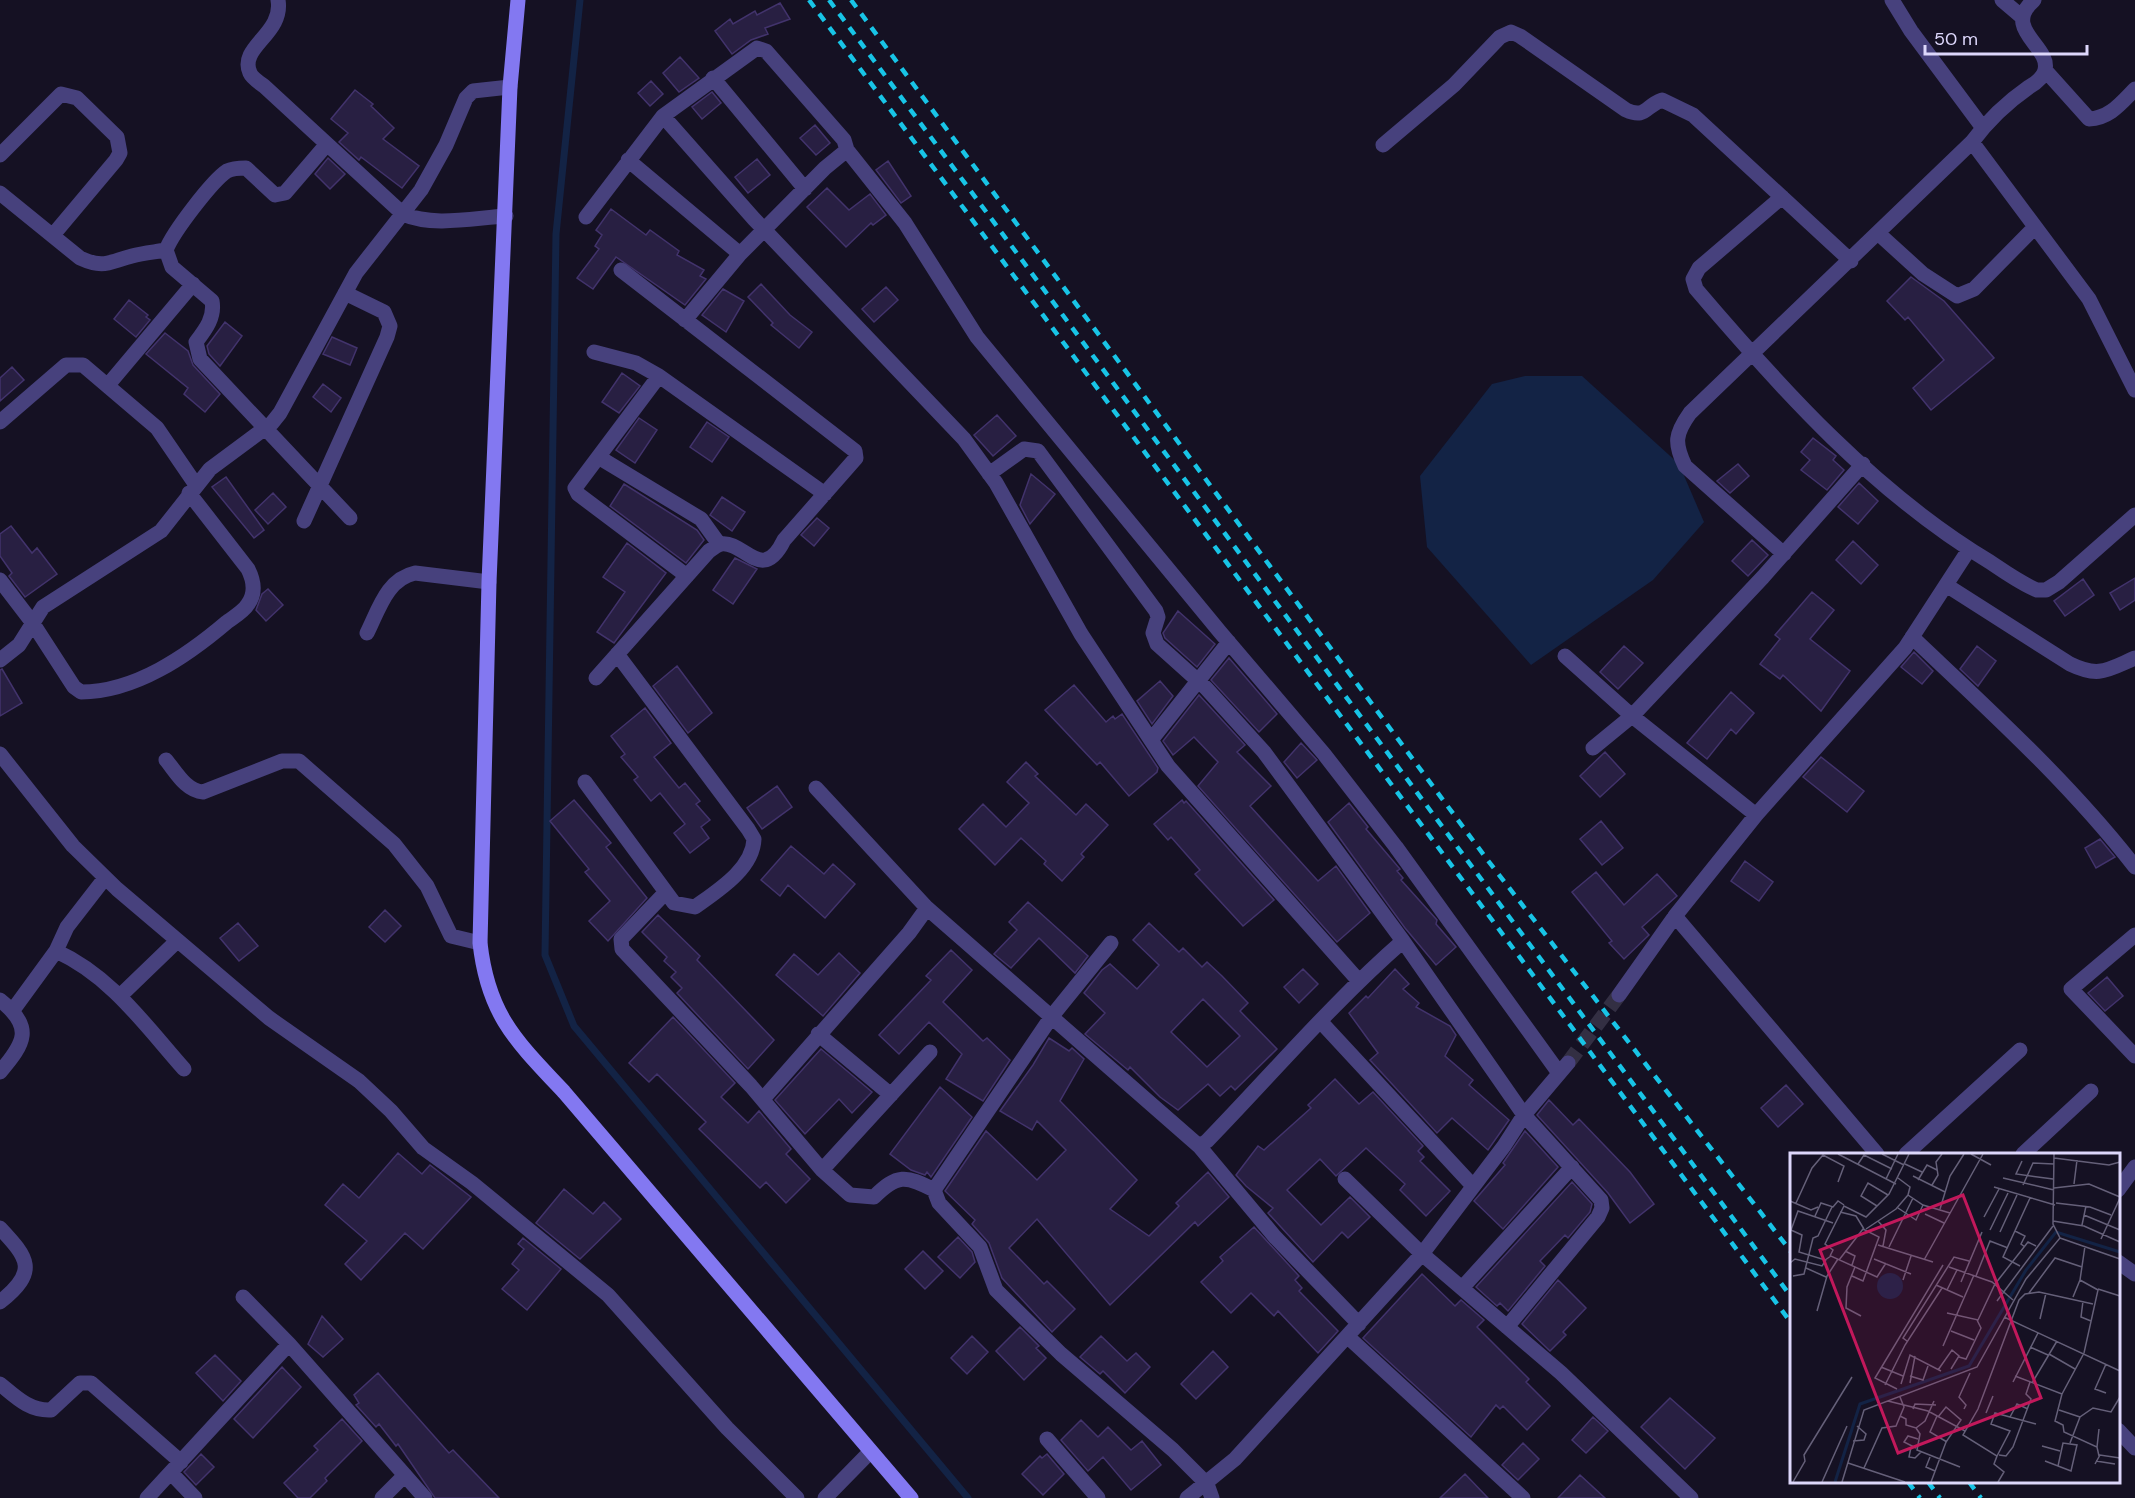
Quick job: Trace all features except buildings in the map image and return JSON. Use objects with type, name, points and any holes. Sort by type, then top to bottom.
[{"type":"street","points":[[278,0],[280,13],[275,25],[254,48],[249,62],[250,73],[403,214],[416,220],[506,216]]},
{"type":"street","points":[[518,0],[510,87],[489,582],[480,942],[483,974],[498,1012],[511,1035],[564,1092],[911,1498]]},
{"type":"street","points":[[1892,0],[1911,31],[1983,128]]},
{"type":"street","points":[[2002,0],[2022,16]]},
{"type":"street","points":[[2034,0],[2025,8],[2022,16],[2025,30],[2044,63],[2045,70],[2089,119],[2102,118],[2113,111],[2135,89]]},
{"type":"street","points":[[1383,145],[1454,85],[1500,36],[1510,32],[1521,36],[1636,115],[1662,100],[1693,115],[1851,261]]},
{"type":"street","points":[[586,217],[663,116],[713,78],[758,48],[762,48],[844,140],[847,150],[904,223],[977,337],[1346,782],[1564,1068],[1524,1115],[1422,1254],[1209,1491],[1186,1498]]},
{"type":"street","points":[[1784,554],[1685,466],[1677,448],[1680,428],[1690,413],[1851,261],[1972,142],[2004,104],[2039,80],[2045,70]]},
{"type":"street","points":[[713,78],[805,189]]},
{"type":"street","points":[[0,660],[19,645],[43,608],[161,531],[210,469],[264,429],[280,413],[356,273],[421,190],[446,145],[466,98],[473,91],[510,87]]},
{"type":"street","points":[[3,145],[62,94],[77,98],[117,137],[120,153],[116,160],[53,235]]},
{"type":"street","points":[[663,116],[964,439],[989,474],[1081,634],[1168,766],[1358,980]]},
{"type":"street","points":[[1972,142],[2089,299],[2135,390]]},
{"type":"street","points":[[0,193],[80,258],[94,264],[107,265],[131,256],[166,250],[190,213],[228,171],[246,168],[275,195],[285,193],[327,144]]},
{"type":"street","points":[[685,320],[740,254],[847,150]]},
{"type":"street","points":[[628,160],[740,254]]},
{"type":"street","points":[[1782,197],[1699,268],[1693,279],[1696,289],[1753,355],[1913,511],[1968,551],[2029,587],[2046,590],[2059,582],[2135,514]]},
{"type":"street","points":[[1879,234],[1923,274],[1957,296],[1974,289],[2035,227]]},
{"type":"street","points":[[166,250],[172,267],[212,301],[214,311],[196,342],[200,359],[350,518]]},
{"type":"street","points":[[596,678],[687,576],[719,544],[726,544],[754,559],[765,559],[778,552],[784,540],[856,458],[855,451],[621,270]]},
{"type":"street","points":[[108,385],[193,284]]},
{"type":"street","points":[[304,521],[390,326],[384,312],[345,293]]},
{"type":"street","points":[[594,352],[636,363],[659,376],[825,494]]},
{"type":"street","points":[[0,422],[66,365],[82,365],[157,428],[193,489],[248,569],[253,580],[248,604],[208,638],[138,680],[81,692],[74,687],[32,622],[0,580]]},
{"type":"street","points":[[659,376],[600,458],[577,483],[578,494],[687,576]]},
{"type":"street","points":[[989,474],[1024,449],[1038,451],[1156,611],[1158,617],[1153,633],[1157,644],[1198,681],[1263,752],[1402,941],[1524,1115],[1600,1200],[1602,1209],[1598,1217],[1507,1327]]},
{"type":"street","points":[[600,458],[701,519],[719,544]]},
{"type":"street","points":[[1593,748],[1632,716],[1784,554],[1863,464]]},
{"type":"street","points":[[1619,994],[1675,916],[1756,815],[1912,637],[1968,551]]},
{"type":"street","points":[[367,633],[388,590],[404,576],[415,573],[489,582]]},
{"type":"street","points":[[1946,585],[2070,664],[2087,672],[2104,672],[2135,658]]},
{"type":"street","points":[[1912,637],[2008,730],[2114,840],[2135,867]]},
{"type":"street","points":[[1151,740],[1229,642]]},
{"type":"street","points":[[585,782],[674,903],[695,907],[727,884],[750,855],[754,839],[617,654]]},
{"type":"street","points":[[1565,656],[1632,716],[1756,815]]},
{"type":"street","points":[[0,754],[73,846],[105,878],[177,942],[227,980],[269,1018],[359,1081],[391,1111],[423,1148],[472,1183],[608,1295],[727,1428],[797,1498]]},
{"type":"street","points":[[166,760],[194,792],[203,792],[282,761],[299,761],[394,844],[427,886],[451,936],[480,942]]},
{"type":"street","points":[[816,788],[927,908],[1199,1146],[1275,1237],[1359,1324]]},
{"type":"street","points":[[13,1010],[56,951],[67,927],[105,878]]},
{"type":"street","points":[[666,892],[629,928],[621,939],[622,949],[763,1099],[822,1170],[850,1196],[874,1197],[887,1185],[901,1178],[913,1179],[934,1190],[939,1203],[980,1247],[996,1290],[1061,1354],[1139,1419],[1209,1491]]},
{"type":"street","points":[[763,1099],[909,933],[927,908]]},
{"type":"street","points":[[1675,916],[1875,1153]]},
{"type":"street","points":[[2132,1048],[2071,989],[2135,935]]},
{"type":"street","points":[[1199,1146],[1208,1141],[1358,980],[1402,941]]},
{"type":"street","points":[[121,995],[177,942]]},
{"type":"street","points":[[934,1190],[1052,1016],[1111,943]]},
{"type":"street","points":[[56,951],[84,965],[121,995],[184,1069]]},
{"type":"street","points":[[0,1000],[13,1010],[24,1035],[22,1045],[0,1072]]},
{"type":"street","points":[[1321,1022],[1473,1186]]},
{"type":"street","points":[[818,1034],[891,1095]]},
{"type":"street","points":[[1908,1153],[2020,1050]]},
{"type":"street","points":[[822,1170],[930,1052]]},
{"type":"street","points":[[2025,1153],[2091,1091]]},
{"type":"street","points":[[1462,1288],[1572,1167]]},
{"type":"street","points":[[2120,1187],[2135,1167]]},
{"type":"street","points":[[1345,1179],[1422,1254],[1561,1373],[1691,1498]]},
{"type":"street","points":[[0,1228],[20,1250],[26,1265],[21,1280],[0,1302]]},
{"type":"street","points":[[2120,1263],[2135,1274]]},
{"type":"street","points":[[243,1297],[289,1344],[425,1498]]},
{"type":"street","points":[[1348,1337],[1523,1498]]},
{"type":"street","points":[[147,1498],[289,1344]]},
{"type":"street","points":[[0,1384],[23,1404],[40,1411],[51,1410],[80,1383],[91,1383],[177,1468],[195,1498]]},
{"type":"street","points":[[2120,1432],[2135,1448]]},
{"type":"street","points":[[1047,1439],[1098,1498]]},
{"type":"street","points":[[825,1498],[870,1452]]},
{"type":"street","points":[[382,1498],[405,1475]]},
{"type":"water","points":[[1525,376],[1582,376],[1679,464],[1704,522],[1653,580],[1531,665],[1427,547],[1420,476],[1492,384]]},
{"type":"waterway","points":[[580,0],[556,234],[545,955],[574,1026],[968,1498]]},
{"type":"tunnel","points":[[1568,1063],[1619,995]]},
{"type":"railway","points":[[809,0],[1790,1321]]},
{"type":"railway","points":[[829,0],[1790,1295]]},
{"type":"railway","points":[[851,0],[1486,858],[1790,1250]]},
{"type":"railway","points":[[1909,1483],[1920,1498]]},
{"type":"railway","points":[[1929,1483],[1940,1498]]},
{"type":"railway","points":[[1970,1483],[1981,1498]]}]
